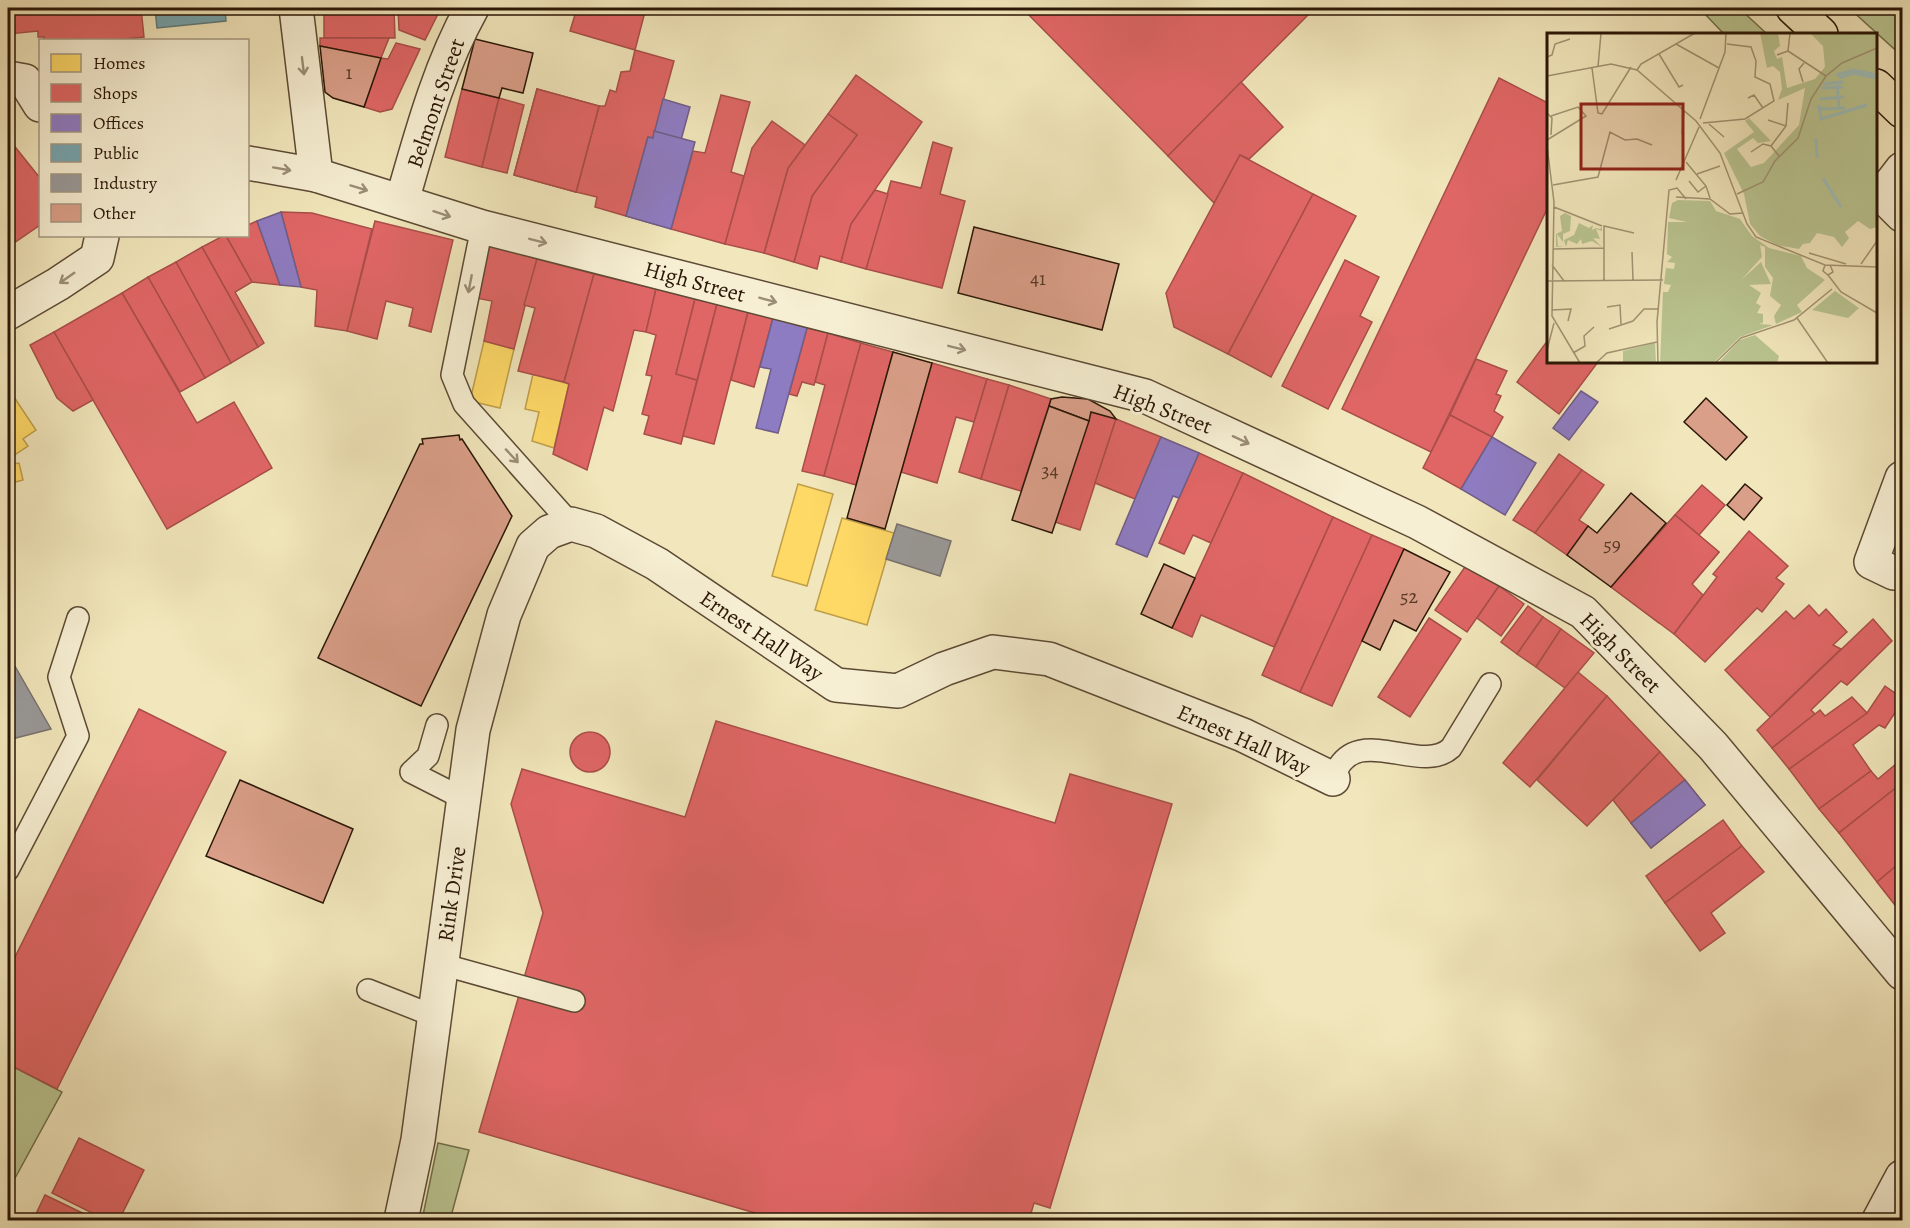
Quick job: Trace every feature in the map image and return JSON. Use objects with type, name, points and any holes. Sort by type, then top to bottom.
[{"type":"main road","points":[[1793,8],[1820,33]]},
{"type":"main road","points":[[1877,88],[1902,111]]},
{"type":"street","points":[[296,8],[316,175]]},
{"type":"street","name":"Belmont Street","points":[[402,201],[424,124],[459,31],[472,8]]},
{"type":"street","name":"High Street","points":[[249,163],[316,175],[482,227],[1145,396],[1418,522],[1583,612],[1713,746],[1902,973]]},
{"type":"street","points":[[1887,203],[1902,169]]},
{"type":"street","points":[[8,313],[97,258],[102,237]]},
{"type":"street","points":[[1894,573],[1871,562],[1902,478]]},
{"type":"street","name":"Rink Drive","points":[[401,1221],[418,1140],[473,730],[504,615],[533,546],[549,532],[571,525]]},
{"type":"street","name":"Ernest Hall Way","points":[[571,525],[596,531],[657,564],[836,685],[898,691],[944,669],[993,652],[1049,659],[1243,735],[1333,779]]},
{"type":"street","points":[[1879,1221],[1902,1178]]},
{"type":"lane","points":[[482,227],[452,375],[464,404],[571,525]]},
{"type":"lane","points":[[8,870],[78,736],[59,677],[78,618]]},
{"type":"lane","points":[[1333,779],[1338,765],[1348,756],[1363,752],[1384,750],[1434,758],[1444,755],[1451,748],[1490,684]]},
{"type":"lane","points":[[437,725],[428,756],[411,772],[464,799]]},
{"type":"lane","points":[[441,964],[574,1001]]},
{"type":"lane","points":[[368,990],[434,1016]]},
{"type":"green space","points":[[1704,8],[1739,8],[1766,33],[1723,33],[1703,12]]},
{"type":"green space","points":[[1849,8],[1902,8],[1902,56]]},
{"type":"green space","points":[[8,1064],[62,1092],[8,1191]]},
{"type":"green space","points":[[438,1143],[469,1150],[450,1220],[422,1220]]},
{"type":"building: Homes","points":[[484,341],[514,349],[500,408],[470,401]]},
{"type":"building: Homes","points":[[533,374],[569,384],[554,448],[532,441],[539,412],[525,409]]},
{"type":"building: Homes","points":[[8,388],[36,430],[23,439],[28,446],[10,458],[8,454]]},
{"type":"building: Homes","points":[[19,463],[23,480],[8,484],[8,465]]},
{"type":"building: Homes","points":[[798,484],[833,494],[807,586],[772,576]]},
{"type":"building: Homes","points":[[842,518],[894,533],[867,625],[815,610]]},
{"type":"building: Shops","points":[[8,8],[141,8],[144,37],[44,39],[44,37],[38,37],[38,31],[8,34]]},
{"type":"building: Shops","points":[[324,8],[394,8],[395,38],[324,38]]},
{"type":"building: Shops","points":[[398,8],[441,8],[425,40],[399,30]]},
{"type":"building: Shops","points":[[577,8],[646,8],[635,50],[570,31]]},
{"type":"building: Shops","points":[[1022,8],[1315,8],[1168,156]]},
{"type":"building: Shops","points":[[320,38],[389,38],[381,58],[320,46]]},
{"type":"building: Shops","points":[[396,43],[420,49],[392,109],[380,112],[364,107],[381,58],[388,59]]},
{"type":"building: Shops","points":[[635,50],[674,61],[653,138],[648,137],[626,216],[595,207],[597,197],[576,192],[599,106],[605,106],[610,90],[616,92],[621,72],[630,71]]},
{"type":"building: Shops","points":[[856,75],[922,122],[851,224],[841,262],[820,256],[817,269],[794,262],[812,196],[857,135],[828,114]]},
{"type":"building: Shops","points":[[1499,78],[1547,102],[1547,209],[1431,452],[1342,409]]},
{"type":"building: Shops","points":[[1241,82],[1283,127],[1249,159],[1240,155],[1214,203],[1168,156]]},
{"type":"building: Shops","points":[[462,89],[499,98],[482,167],[445,157]]},
{"type":"building: Shops","points":[[537,89],[599,106],[576,192],[514,175]]},
{"type":"building: Shops","points":[[537,89],[599,106],[576,192],[514,175]]},
{"type":"building: Shops","points":[[721,95],[750,102],[731,172],[744,176],[725,244],[671,229],[693,151],[705,153]]},
{"type":"building: Shops","points":[[499,98],[524,105],[507,173],[482,167]]},
{"type":"building: Shops","points":[[828,114],[857,135],[812,196],[794,262],[764,253],[788,168]]},
{"type":"building: Shops","points":[[772,121],[805,145],[788,168],[764,253],[725,244],[752,148]]},
{"type":"building: Shops","points":[[8,138],[39,177],[39,226],[8,247]]},
{"type":"building: Shops","points":[[933,142],[952,148],[940,194],[965,201],[942,288],[866,269],[891,181],[921,188]]},
{"type":"building: Shops","points":[[1240,155],[1313,194],[1228,354],[1174,327],[1166,293]]},
{"type":"building: Shops","points":[[875,190],[888,194],[866,269],[841,262],[851,224]]},
{"type":"building: Shops","points":[[1313,194],[1356,216],[1271,377],[1228,354]]},
{"type":"building: Shops","points":[[281,212],[312,213],[372,229],[347,331],[315,326],[317,290],[301,287]]},
{"type":"building: Shops","points":[[257,221],[280,285],[252,282],[227,237],[249,237],[249,225]]},
{"type":"building: Shops","points":[[375,221],[453,240],[431,332],[409,326],[413,308],[386,301],[377,339],[347,331]]},
{"type":"building: Shops","points":[[221,237],[227,237],[252,282],[235,292],[264,343],[258,347],[202,247]]},
{"type":"building: Shops","points":[[490,245],[537,259],[514,349],[484,341],[492,301],[476,298]]},
{"type":"building: Shops","points":[[202,247],[258,347],[231,363],[176,262]]},
{"type":"building: Shops","points":[[537,259],[594,274],[564,382],[518,371],[535,308],[524,305]]},
{"type":"building: Shops","points":[[1345,260],[1379,277],[1360,316],[1372,322],[1328,409],[1282,386]]},
{"type":"building: Shops","points":[[176,262],[231,363],[205,378],[148,277]]},
{"type":"building: Shops","points":[[594,274],[656,289],[646,332],[634,330],[613,411],[604,407],[587,470],[553,454],[569,384],[564,382]]},
{"type":"building: Shops","points":[[148,277],[205,378],[180,392],[122,293]]},
{"type":"building: Shops","points":[[656,289],[695,299],[676,374],[697,380],[681,444],[644,434],[649,416],[642,414],[652,376],[646,375],[656,335],[646,332]]},
{"type":"building: Shops","points":[[122,293],[197,423],[234,402],[272,468],[167,529],[54,332]]},
{"type":"building: Shops","points":[[695,299],[717,304],[697,380],[676,374]]},
{"type":"building: Shops","points":[[717,304],[748,312],[714,444],[683,436]]},
{"type":"building: Shops","points":[[748,312],[773,318],[754,387],[731,380]]},
{"type":"building: Shops","points":[[807,328],[828,333],[814,385],[802,382],[797,396],[789,394]]},
{"type":"building: Shops","points":[[54,332],[93,400],[73,411],[57,398],[30,345]]},
{"type":"building: Shops","points":[[828,333],[861,343],[824,476],[802,471],[825,385],[815,382]]},
{"type":"building: Shops","points":[[1547,341],[1547,363],[1597,363],[1559,414],[1517,382]]},
{"type":"building: Shops","points":[[861,343],[893,352],[856,485],[824,476]]},
{"type":"building: Shops","points":[[1476,359],[1507,371],[1496,394],[1501,396],[1494,411],[1503,417],[1492,437],[1450,415]]},
{"type":"building: Shops","points":[[932,363],[987,379],[974,422],[956,417],[937,483],[901,472]]},
{"type":"building: Shops","points":[[987,379],[1009,385],[981,479],[959,472]]},
{"type":"building: Shops","points":[[1009,385],[1051,399],[1021,491],[981,479]]},
{"type":"building: Shops","points":[[1091,412],[1116,419],[1080,530],[1055,522]]},
{"type":"building: Shops","points":[[1450,415],[1492,437],[1461,489],[1423,468]]},
{"type":"building: Shops","points":[[1116,419],[1161,437],[1135,499],[1095,483]]},
{"type":"building: Shops","points":[[1199,453],[1243,473],[1211,543],[1193,535],[1184,554],[1159,543]]},
{"type":"building: Shops","points":[[1559,454],[1582,470],[1535,533],[1513,520]]},
{"type":"building: Shops","points":[[1582,470],[1604,485],[1579,520],[1588,526],[1567,555],[1535,533]]},
{"type":"building: Shops","points":[[1243,473],[1333,517],[1274,647],[1201,615],[1192,637],[1172,628]]},
{"type":"building: Shops","points":[[1702,485],[1725,505],[1699,535],[1675,515]]},
{"type":"building: Shops","points":[[1675,515],[1719,552],[1659,623],[1611,587]]},
{"type":"building: Shops","points":[[1675,515],[1719,552],[1692,584],[1703,595],[1674,634],[1611,587]]},
{"type":"building: Shops","points":[[1333,517],[1372,535],[1300,692],[1262,675]]},
{"type":"building: Shops","points":[[1749,531],[1788,566],[1776,578],[1784,584],[1762,612],[1757,608],[1705,662],[1674,634],[1717,577],[1713,574]]},
{"type":"building: Shops","points":[[1372,535],[1404,549],[1332,706],[1300,692]]},
{"type":"building: Shops","points":[[1467,564],[1499,586],[1467,632],[1435,610]]},
{"type":"building: Shops","points":[[1499,586],[1524,604],[1501,636],[1477,618]]},
{"type":"building: Shops","points":[[1809,605],[1819,616],[1826,609],[1847,632],[1833,645],[1841,649],[1770,717],[1725,670],[1786,611],[1794,619]]},
{"type":"building: Shops","points":[[1528,606],[1543,617],[1517,654],[1501,642]]},
{"type":"building: Shops","points":[[1543,617],[1561,629],[1536,667],[1517,654]]},
{"type":"building: Shops","points":[[1429,618],[1461,639],[1410,717],[1378,697]]},
{"type":"building: Shops","points":[[1873,619],[1892,641],[1847,685],[1841,681],[1811,710],[1815,714],[1772,748],[1757,730]]},
{"type":"building: Shops","points":[[1561,629],[1594,653],[1565,688],[1536,667]]},
{"type":"building: Shops","points":[[1578,672],[1607,696],[1530,787],[1503,763]]},
{"type":"building: Shops","points":[[1885,686],[1902,698],[1902,702],[1885,728],[1879,725],[1853,745],[1871,771],[1819,809],[1789,769],[1867,713]]},
{"type":"building: Shops","points":[[1607,696],[1660,752],[1587,826],[1537,780]]},
{"type":"building: Shops","points":[[1852,697],[1867,713],[1789,769],[1772,748],[1820,710],[1825,716]]},
{"type":"building: Shops","points":[[139,709],[226,752],[57,1089],[8,1064],[8,971]]},
{"type":"building: Shops","points":[[716,721],[1055,823],[1070,774],[1172,804],[1050,1208],[1034,1203],[1029,1220],[779,1220],[479,1132],[543,913],[511,804],[522,769],[685,817]]},
{"type":"building: Shops","points":[[590,732],[598,733],[604,738],[609,744],[609,760],[604,766],[598,771],[590,772],[582,771],[576,766],[571,760],[570,752],[571,744],[576,738],[582,733]]},
{"type":"building: Shops","points":[[1660,752],[1685,780],[1631,823],[1613,800]]},
{"type":"building: Shops","points":[[1902,759],[1902,783],[1839,833],[1819,809],[1871,771],[1878,779]]},
{"type":"building: Shops","points":[[1685,780],[1705,805],[1651,848],[1631,823]]},
{"type":"building: Shops","points":[[1902,783],[1902,861],[1877,882],[1839,833]]},
{"type":"building: Shops","points":[[1723,820],[1742,846],[1665,903],[1646,876]]},
{"type":"building: Shops","points":[[1742,846],[1764,872],[1711,913],[1725,933],[1700,951],[1665,903]]},
{"type":"building: Shops","points":[[1902,861],[1902,914],[1877,882]]},
{"type":"building: Shops","points":[[79,1138],[144,1170],[119,1220],[106,1220],[52,1193]]},
{"type":"building: Shops","points":[[45,1195],[97,1220],[33,1220]]},
{"type":"building: Offices","points":[[663,99],[690,107],[658,225],[626,216],[648,137],[653,138]]},
{"type":"building: Offices","points":[[654,131],[695,142],[671,229],[626,216],[648,137],[653,138]]},
{"type":"building: Offices","points":[[281,212],[301,287],[280,285],[257,221]]},
{"type":"building: Offices","points":[[773,318],[807,328],[778,433],[756,428],[771,369],[760,367]]},
{"type":"building: Offices","points":[[1581,391],[1598,402],[1569,440],[1553,428]]},
{"type":"building: Offices","points":[[1161,437],[1199,453],[1179,498],[1173,496],[1147,557],[1116,544]]},
{"type":"building: Offices","points":[[1492,437],[1536,463],[1505,515],[1461,489]]},
{"type":"building: Offices","points":[[1685,780],[1705,805],[1651,848],[1631,823]]},
{"type":"building: Public","points":[[155,8],[225,8],[226,21],[157,28]]},
{"type":"building: Industry","points":[[897,524],[951,541],[940,576],[886,559]]},
{"type":"building: Industry","points":[[8,654],[51,729],[8,740]]},
{"type":"building: Other","points":[[475,39],[533,53],[523,93],[502,88],[499,98],[462,89]]},
{"type":"building: Other","points":[[320,46],[381,58],[364,107],[333,98],[325,92]]},
{"type":"building: Other","points":[[974,227],[1119,264],[1102,330],[958,293]]},
{"type":"building: Other","points":[[893,352],[932,363],[885,529],[847,518]]},
{"type":"building: Other","points":[[1062,397],[1088,399],[1110,411],[1116,419],[1091,412],[1089,421],[1049,406],[1051,399]]},
{"type":"building: Other","points":[[1706,398],[1747,437],[1726,460],[1684,422]]},
{"type":"building: Other","points":[[1049,406],[1089,421],[1052,533],[1012,520]]},
{"type":"building: Other","points":[[459,435],[460,440],[462,439],[512,516],[421,706],[318,658],[420,444],[423,444],[422,439]]},
{"type":"building: Other","points":[[1745,484],[1762,498],[1744,520],[1727,505]]},
{"type":"building: Other","points":[[1631,493],[1666,523],[1611,587],[1567,555],[1588,526],[1597,533]]},
{"type":"building: Other","points":[[1404,549],[1450,572],[1416,631],[1394,620],[1380,650],[1362,641]]},
{"type":"building: Other","points":[[1164,564],[1195,578],[1172,628],[1141,614]]},
{"type":"building: Other","points":[[240,780],[353,829],[323,903],[206,856]]}]
